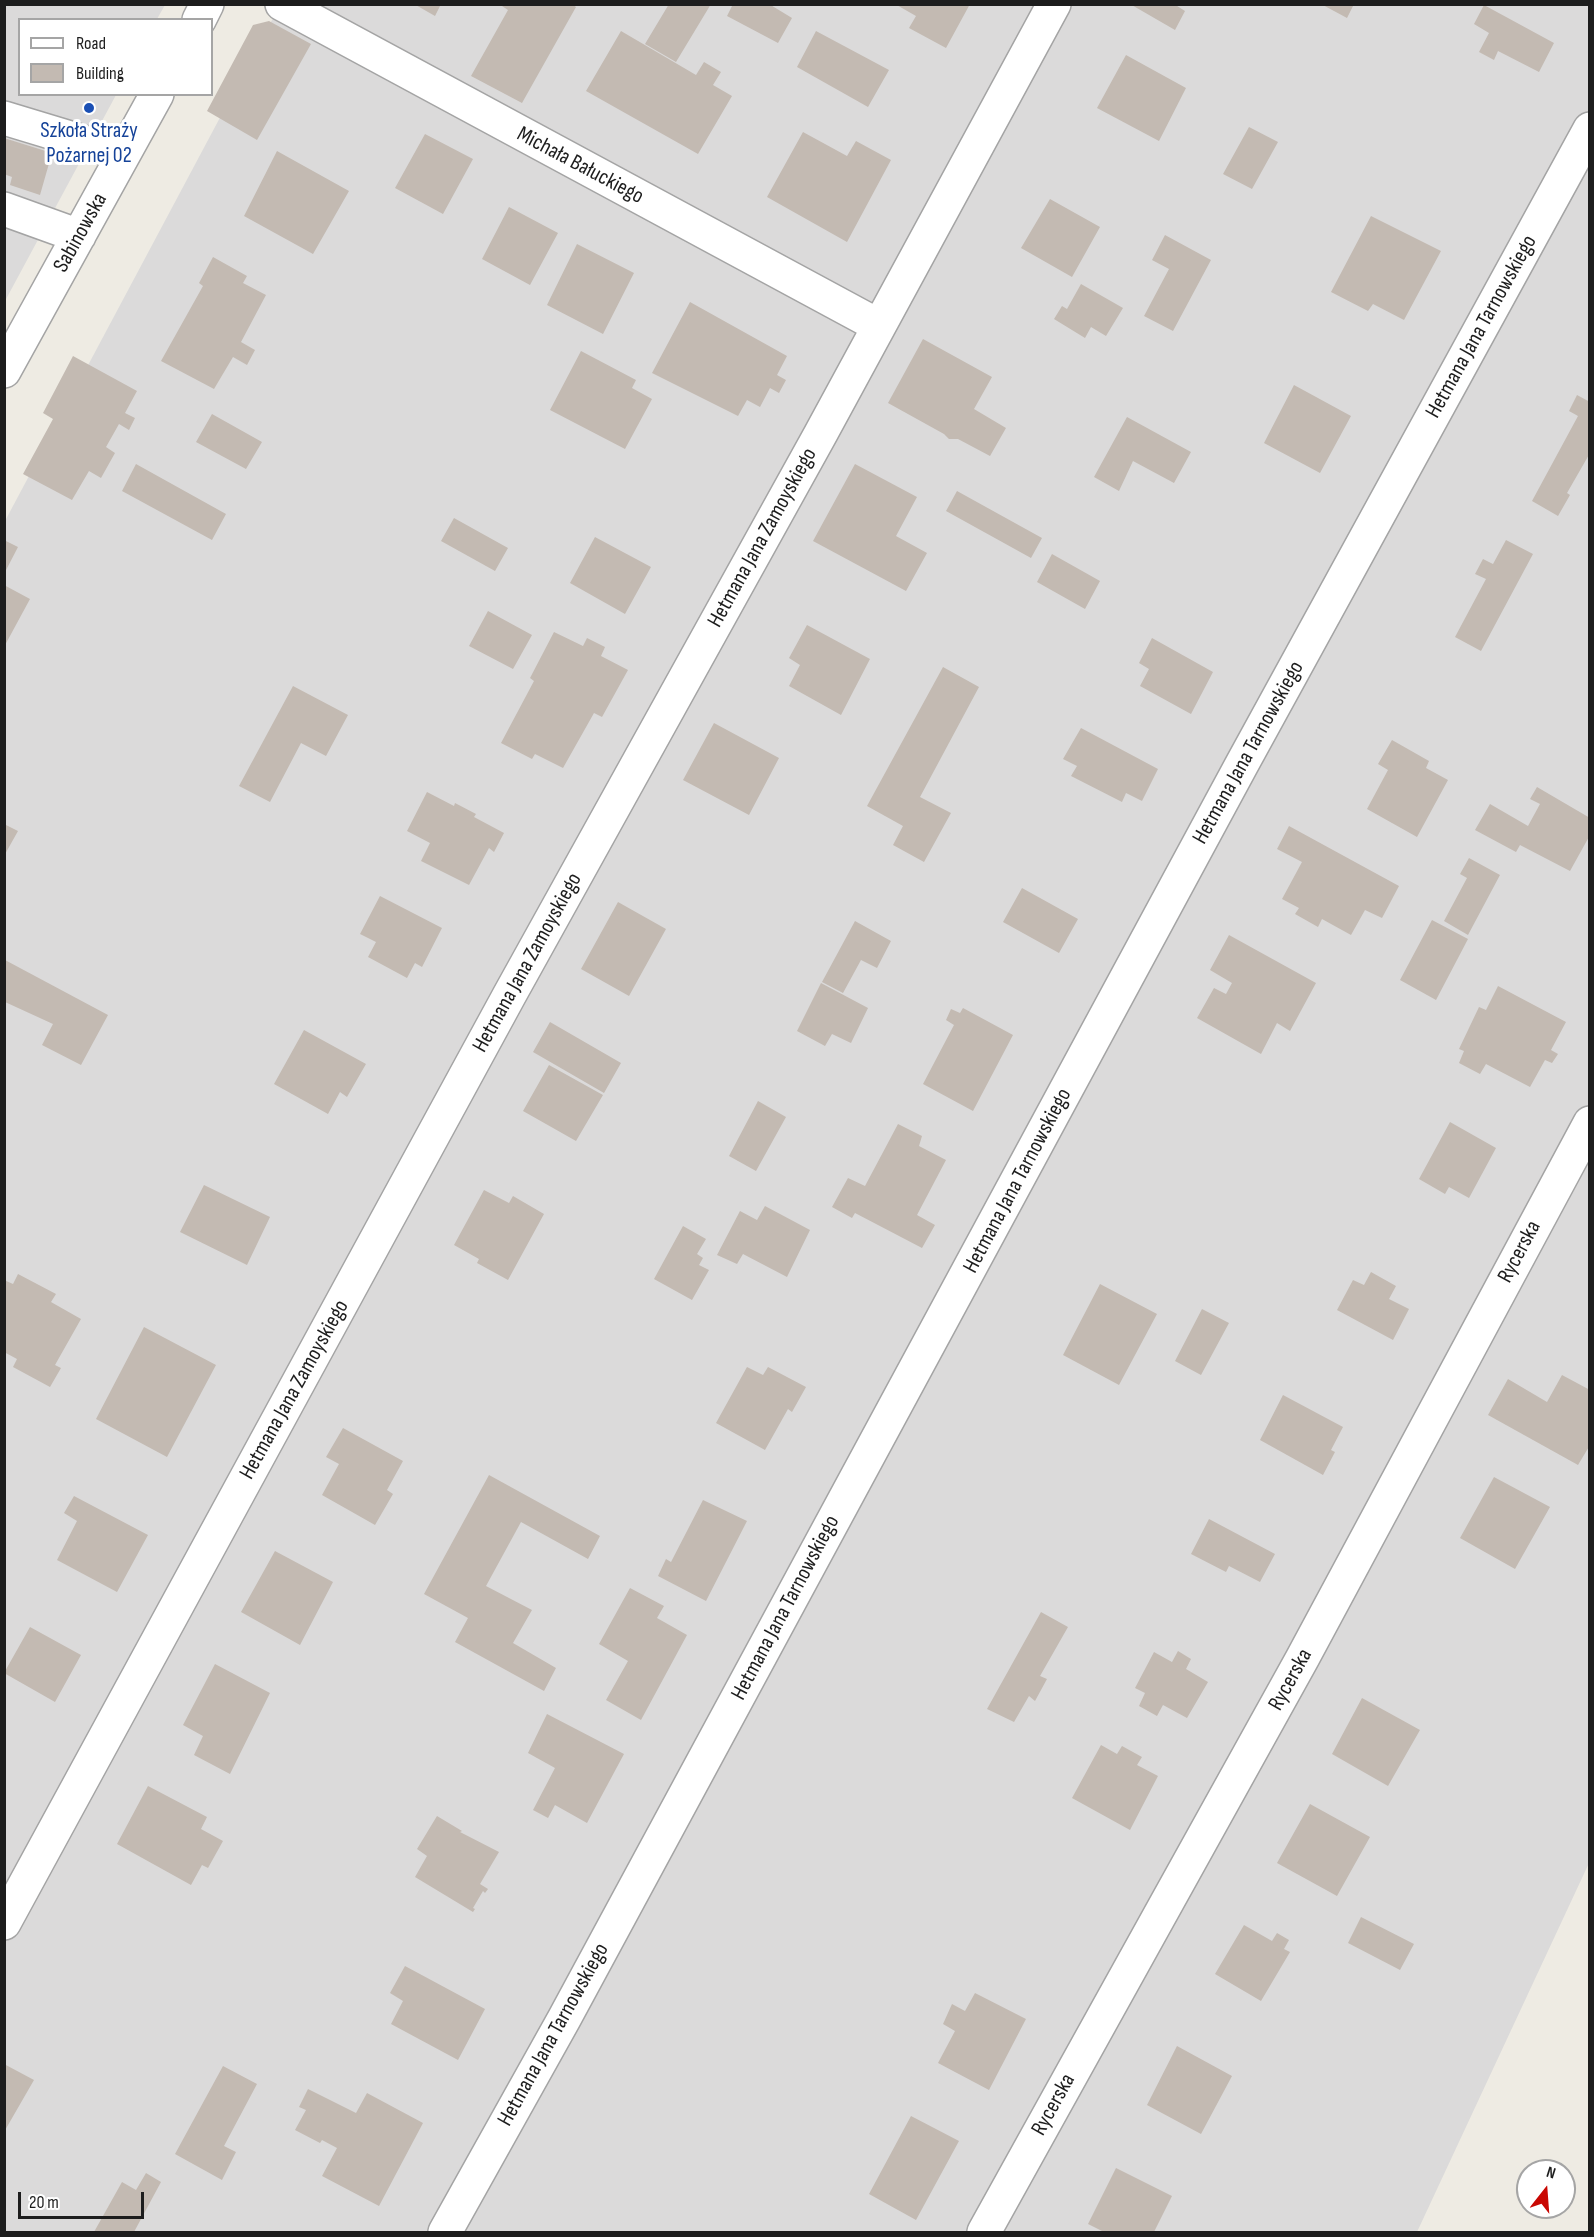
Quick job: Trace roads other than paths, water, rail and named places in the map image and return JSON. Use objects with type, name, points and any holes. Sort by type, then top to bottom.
[{"type":"street","points":[[200,18],[207,4]]},
{"type":"street","name":"Michała Bałuckiego","points":[[282,4],[879,326]]},
{"type":"street","name":"Hetmana Jana Zamoyskiego","points":[[4,1923],[1054,4]]},
{"type":"street","name":"Sabinowska","points":[[4,371],[156,96]]},
{"type":"street","points":[[4,118],[123,154]]},
{"type":"street","name":"Hetmana Jana Tarnowskiego","points":[[445,2232],[564,2019],[1242,764],[1590,129]]},
{"type":"street","points":[[4,209],[79,236]]},
{"type":"street","name":"Rycerska","points":[[984,2232],[1302,1659],[1590,1123]]},
{"type":"place","name":"Szkoła Straży Pożarnej 02","points":[[89,108]]}]
